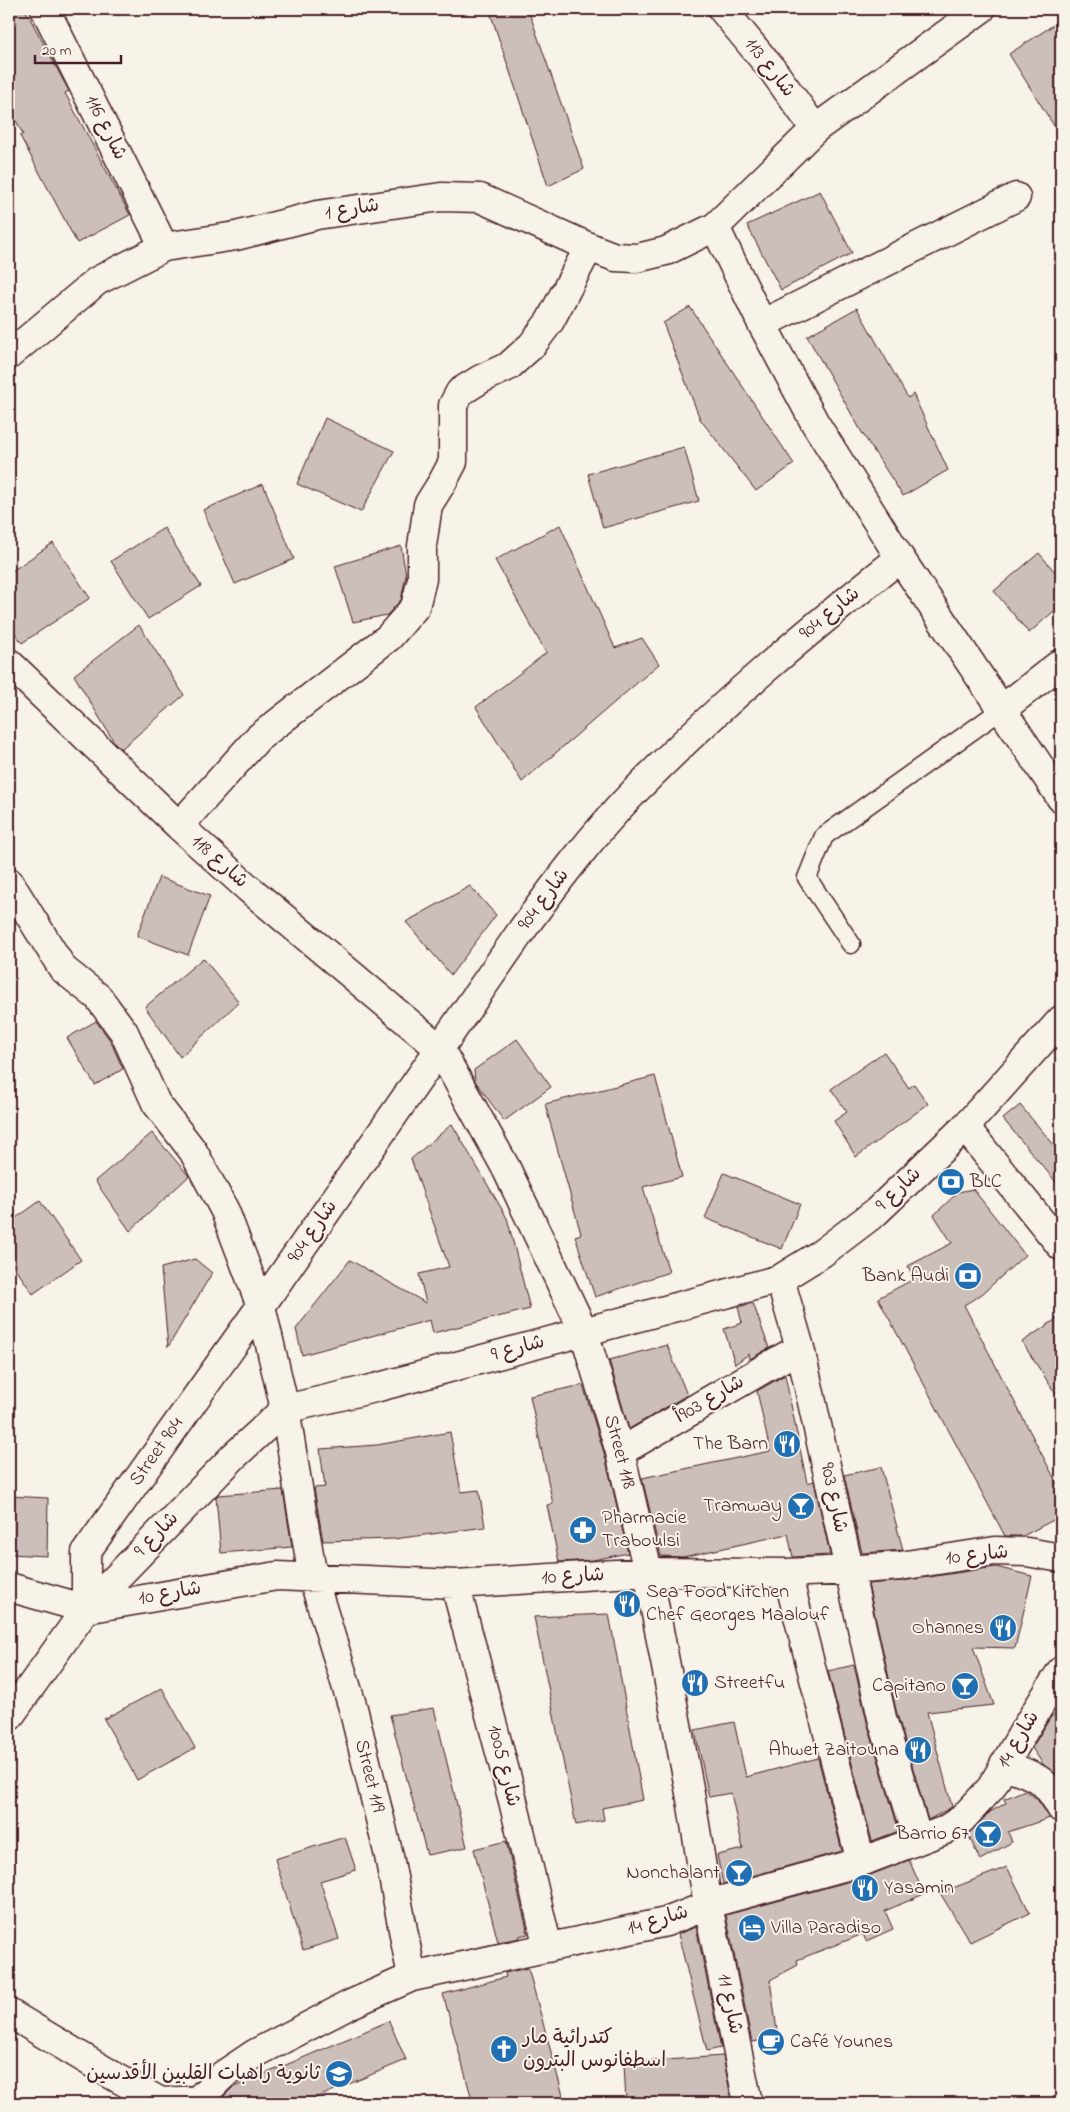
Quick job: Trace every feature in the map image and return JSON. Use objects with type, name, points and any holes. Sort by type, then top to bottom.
[{"type":"street","name":"شارع 116","points":[[45,9],[164,247]]},
{"type":"street","name":"شارع 113","points":[[722,9],[774,72],[815,129]]},
{"type":"street","name":"شارع 1","points":[[9,355],[97,281],[164,247],[236,236],[317,215],[441,197],[480,198],[589,247],[616,257],[637,258],[666,251],[715,227],[815,129],[981,9]]},
{"type":"street","points":[[762,324],[1016,197]]},
{"type":"street","points":[[715,227],[762,324],[815,422],[900,558],[1061,798]]},
{"type":"street","points":[[179,826],[258,738],[389,637],[415,607],[422,579],[422,546],[428,505],[444,481],[453,462],[453,405],[460,392],[481,379],[510,366],[532,345],[550,321],[589,247]]},
{"type":"street","name":"شارع 904","points":[[261,1306],[522,930],[567,869],[634,792],[689,738],[802,636],[900,558]]},
{"type":"street","points":[[1001,710],[1061,663]]},
{"type":"street","name":"شارع 118","points":[[9,664],[179,826],[248,888],[440,1049]]},
{"type":"street","name":"Street 119","points":[[9,882],[63,969],[98,998],[124,1032],[156,1103],[192,1151],[224,1211],[261,1306],[285,1409],[313,1578],[353,1708],[389,1856],[412,1977]]},
{"type":"street","name":"شارع 9","points":[[9,1717],[86,1609],[202,1489],[285,1409],[375,1388],[780,1279],[822,1253],[876,1212],[965,1127],[1059,1025]]},
{"type":"street","name":"Street 118","points":[[440,1049],[506,1168],[584,1332],[620,1452],[648,1572],[690,1793],[708,1905]]},
{"type":"street","points":[[965,1127],[1061,1246]]},
{"type":"street","name":"شارع 903","points":[[780,1279],[800,1348],[882,1718],[918,1840]]},
{"type":"street","name":"Street 904","points":[[86,1609],[86,1552],[261,1306]]},
{"type":"street","name":"شارع 903أ","points":[[620,1452],[800,1348]]},
{"type":"street","name":"شارع 10","points":[[86,1609],[277,1576],[455,1584],[648,1572],[788,1574],[900,1566],[995,1551],[1027,1552],[1061,1558]]},
{"type":"street","points":[[788,1574],[861,1862]]},
{"type":"street","name":"شارع 1005","points":[[455,1584],[513,1801],[548,1948]]},
{"type":"street","points":[[9,1588],[86,1609]]},
{"type":"street","name":"شارع 14","points":[[197,2102],[223,2074],[256,2053],[351,2004],[412,1977],[666,1922],[708,1905],[861,1862],[946,1830],[962,1820],[991,1788],[1004,1764],[1060,1679]]},
{"type":"street","points":[[1004,1764],[1041,1778],[1052,1790],[1061,1808]]},
{"type":"street","name":"شارع 11","points":[[708,1905],[748,2103]]},
{"type":"street","points":[[9,2013],[160,2103],[197,2102]]},
{"type":"lane","points":[[851,944],[807,878],[824,836],[1001,710]]},
{"type":"building","points":[[9,9],[25,9],[69,91],[65,93],[130,215],[77,243],[20,136],[23,134],[9,107]]},
{"type":"building","points":[[489,9],[528,9],[584,169],[548,186]]},
{"type":"building","points":[[1061,20],[1061,137],[1009,54]]},
{"type":"building","points":[[820,191],[852,253],[781,290],[747,225]]},
{"type":"building","points":[[690,307],[794,464],[756,491],[700,419],[663,323]]},
{"type":"building","points":[[857,308],[908,398],[913,394],[948,470],[903,496],[864,436],[807,336]]},
{"type":"building","points":[[325,418],[394,451],[361,512],[297,484]]},
{"type":"building","points":[[684,447],[699,501],[603,528],[588,474]]},
{"type":"building","points":[[263,484],[294,559],[235,584],[203,510]]},
{"type":"building","points":[[560,525],[615,648],[642,638],[659,664],[522,782],[476,707],[546,653],[495,560]]},
{"type":"building","points":[[164,528],[201,586],[148,619],[111,561]]},
{"type":"building","points":[[53,543],[90,598],[22,643],[9,624],[9,573]]},
{"type":"building","points":[[401,546],[406,575],[401,600],[387,615],[353,622],[335,566]]},
{"type":"building","points":[[1039,553],[1061,579],[1061,605],[1029,633],[994,591]]},
{"type":"building","points":[[139,625],[184,695],[121,749],[114,742],[74,675]]},
{"type":"building","points":[[159,877],[210,896],[188,955],[137,936]]},
{"type":"building","points":[[470,886],[496,915],[451,975],[406,922]]},
{"type":"building","points":[[203,958],[239,1002],[180,1057],[145,1007]]},
{"type":"building","points":[[96,1021],[110,1040],[123,1069],[95,1085],[67,1038]]},
{"type":"building","points":[[517,1039],[551,1087],[504,1121],[475,1081],[474,1070]]},
{"type":"building","points":[[884,1052],[909,1088],[914,1084],[928,1104],[856,1157],[834,1121],[847,1112],[831,1089]]},
{"type":"building","points":[[655,1076],[682,1177],[643,1187],[669,1272],[595,1297],[575,1236],[581,1234],[545,1104]]},
{"type":"building","points":[[1020,1105],[1061,1153],[1061,1188],[1003,1119]]},
{"type":"building","points":[[452,1124],[507,1218],[530,1309],[433,1333],[430,1320],[302,1355],[296,1329],[350,1260],[426,1303],[419,1274],[449,1267],[411,1159]]},
{"type":"building","points":[[152,1133],[189,1176],[130,1231],[95,1181]]},
{"type":"building","points":[[724,1173],[800,1204],[782,1249],[705,1218]]},
{"type":"building","points":[[973,1189],[1025,1255],[982,1294],[964,1305],[1061,1491],[1061,1516],[1023,1536],[1005,1536],[878,1298],[914,1279],[908,1266],[952,1243],[934,1215],[958,1192]]},
{"type":"building","points":[[40,1201],[81,1260],[33,1294],[9,1259],[9,1223]]},
{"type":"building","points":[[195,1259],[212,1273],[168,1347],[161,1268]]},
{"type":"building","points":[[753,1303],[769,1348],[750,1359],[749,1354],[735,1364],[724,1329],[742,1323],[738,1307]]},
{"type":"building","points":[[1061,1316],[1061,1402],[1022,1342]]},
{"type":"building","points":[[667,1345],[687,1395],[629,1429],[609,1360]]},
{"type":"building","points":[[785,1375],[807,1483],[814,1481],[830,1555],[793,1557],[788,1534],[683,1557],[661,1556],[642,1478],[770,1451],[757,1391]]},
{"type":"building","points":[[583,1385],[605,1456],[628,1553],[593,1560],[559,1562],[547,1505],[553,1504],[530,1396]]},
{"type":"building","points":[[450,1432],[461,1492],[479,1490],[485,1527],[394,1539],[323,1541],[314,1488],[325,1487],[320,1449],[377,1445]]},
{"type":"building","points":[[881,1467],[903,1550],[862,1553],[844,1475]]},
{"type":"building","points":[[283,1490],[292,1547],[221,1553],[216,1497],[218,1495]]},
{"type":"building","points":[[9,1496],[48,1498],[47,1556],[9,1554]]},
{"type":"building","points":[[996,1567],[1032,1576],[1015,1648],[973,1647],[994,1705],[927,1712],[952,1807],[928,1820],[897,1714],[868,1584],[902,1581]]},
{"type":"building","points":[[609,1614],[643,1800],[602,1808],[604,1820],[576,1825],[534,1617]]},
{"type":"building","points":[[854,1665],[867,1722],[899,1831],[872,1841],[828,1671]]},
{"type":"building","points":[[162,1688],[195,1748],[137,1780],[104,1719]]},
{"type":"building","points":[[434,1708],[467,1847],[427,1855],[390,1715]]},
{"type":"building","points":[[1061,1708],[1061,1780],[1043,1764],[1032,1748],[1050,1718]]},
{"type":"building","points":[[734,1722],[746,1777],[818,1758],[842,1851],[723,1884],[717,1855],[743,1849],[731,1793],[709,1797],[695,1730]]},
{"type":"building","points":[[1025,1790],[1037,1799],[1050,1818],[1008,1832],[1012,1842],[980,1860],[968,1834],[990,1812],[1006,1803],[1004,1799]]},
{"type":"building","points":[[345,1837],[356,1870],[320,1881],[339,1939],[303,1950],[275,1859]]},
{"type":"building","points":[[506,1841],[528,1934],[519,1936],[520,1938],[498,1942],[474,1849]]},
{"type":"building","points":[[909,1860],[924,1894],[885,1911],[893,1929],[866,1941],[863,1934],[797,1960],[798,1965],[770,1980],[778,2038],[752,2042],[726,1915],[865,1877]]},
{"type":"building","points":[[1007,1867],[1030,1913],[970,1942],[940,1893]]},
{"type":"building","points":[[696,1927],[721,2048],[707,2051],[678,1934]]},
{"type":"building","name":"كتدرائية مار اسطفانوس البترون","points":[[528,1968],[565,2103],[473,2103],[443,1994],[506,1977],[505,1973]]},
{"type":"building","name":"ثانوية راهبات القلبين الأقدسين","points":[[389,2021],[406,2060],[304,2103],[217,2103],[232,2088]]},
{"type":"building","points":[[723,2056],[732,2103],[626,2103],[624,2063]]},
{"type":"place","name":"BLC","points":[[951,1182]]},
{"type":"place","name":"Bank Audi","points":[[968,1276]]},
{"type":"place","name":"The Barn","points":[[787,1444]]},
{"type":"place","name":"Tramway","points":[[801,1506]]},
{"type":"place","name":"Pharmacie Traboulsi","points":[[583,1530]]},
{"type":"place","name":"Sea Food Kitchen Chef Georges Maalouf","points":[[627,1604]]},
{"type":"place","name":"Ohannes","points":[[1003,1628]]},
{"type":"place","name":"Streetfu","points":[[695,1683]]},
{"type":"place","name":"Capitano","points":[[965,1686]]},
{"type":"place","name":"Ahwet Zaitouna","points":[[918,1750]]},
{"type":"place","name":"Barrio 67","points":[[988,1834]]},
{"type":"place","name":"Nonchalant","points":[[739,1873]]},
{"type":"place","name":"Yasamin","points":[[865,1888]]},
{"type":"place","name":"Villa Paradiso","points":[[752,1928]]},
{"type":"place","name":"Café Younes","points":[[771,2042]]},
{"type":"place","name":"كتدرائية مار اسطفانوس البترون","points":[[504,2049]]},
{"type":"place","name":"ثانوية راهبات القلبين الأقدسين","points":[[339,2074]]}]
